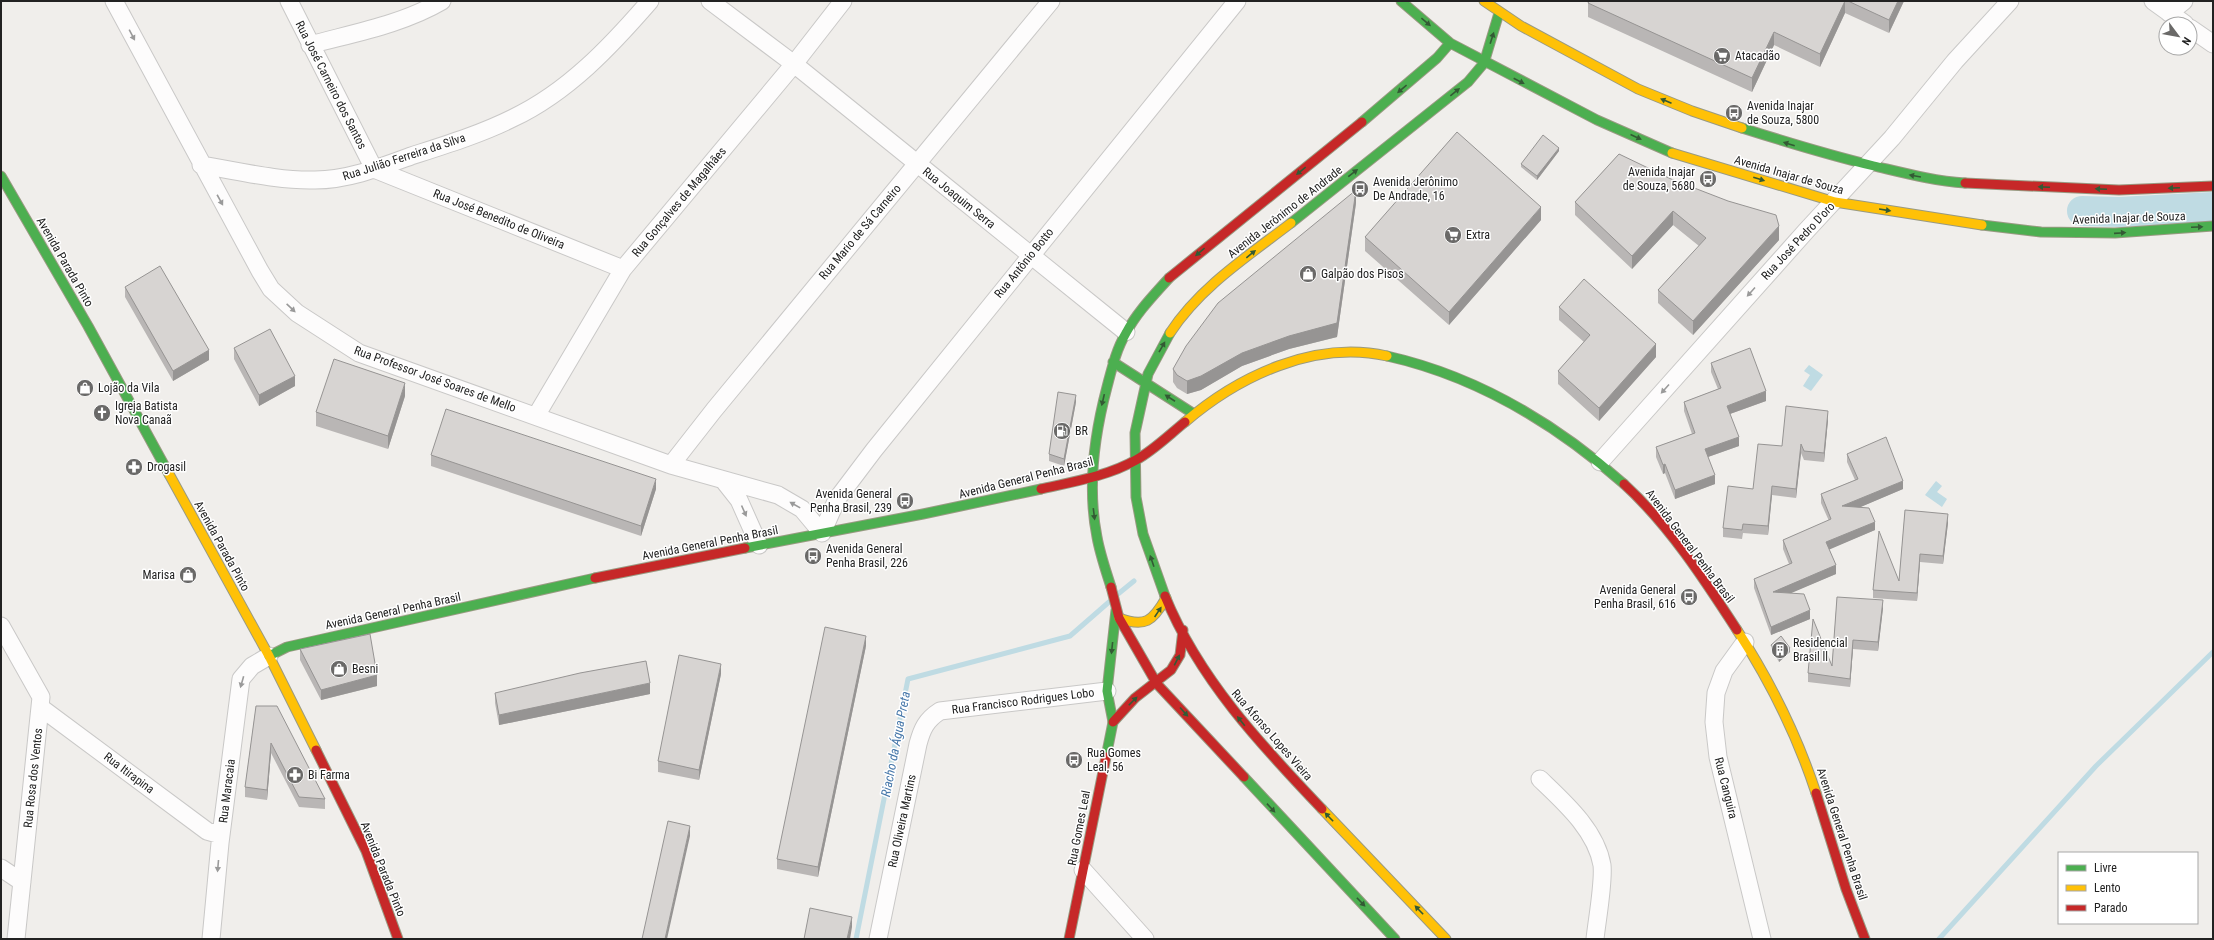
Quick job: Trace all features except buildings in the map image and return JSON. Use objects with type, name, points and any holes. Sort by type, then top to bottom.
[{"type":"main road","name":"Avenida Inajar de Souza","points":[[1401,1],[1450,43],[1484,63],[1597,120],[1671,153],[1835,202],[2041,232],[2115,233],[2213,226]]},
{"type":"main road","points":[[1484,1],[1499,13],[1638,89],[1692,111],[1806,149],[1903,173],[1950,182],[2002,186],[2119,190],[2213,186]]},
{"type":"main road","name":"Avenida Jerônimo de Andrade","points":[[1135,461],[1135,433],[1146,382],[1161,348],[1181,317],[1206,290],[1468,82],[1484,63],[1499,13]]},
{"type":"main road","name":"Avenida Jerônimo de Andrade","points":[[1092,475],[1100,412],[1113,362],[1126,332],[1149,300],[1171,276],[1374,113],[1437,58],[1450,43]]},
{"type":"main road","name":"Avenida Parada Pinto","points":[[1,176],[88,326],[269,656],[366,851],[398,939]]},
{"type":"main road","points":[[1271,196],[1281,198]]},
{"type":"main road","points":[[1288,224],[1290,209]]},
{"type":"main road","name":"Avenida General Penha Brasil","points":[[269,656],[287,647],[690,558],[909,515],[962,507],[1092,475],[1135,461],[1226,390],[1291,361],[1332,353],[1362,352],[1426,367],[1459,378],[1498,396],[1600,462],[1651,511],[1706,584],[1745,642],[1770,684],[1794,733],[1865,939]]},
{"type":"main road","points":[[1113,362],[1194,414]]},
{"type":"main road","name":"Rua Afonso Lopes Vieira","points":[[1135,461],[1136,497],[1143,534],[1166,598],[1202,667],[1224,699],[1255,737],[1446,939]]},
{"type":"main road","points":[[1092,475],[1097,537],[1117,614],[1157,684],[1395,939]]},
{"type":"main road","points":[[1117,614],[1132,624],[1142,624],[1154,618],[1166,598]]},
{"type":"main road","name":"Rua Gomes Leal","points":[[1069,939],[1113,722],[1107,690],[1117,614]]},
{"type":"main road","points":[[1113,722],[1139,695],[1157,684],[1166,676],[1179,657],[1183,630]]},
{"type":"street","points":[[114,1],[202,166]]},
{"type":"street","name":"Rua José Carneiro dos Santos","points":[[288,1],[374,169]]},
{"type":"street","name":"Rua Julião Ferreira da Silva","points":[[202,166],[288,179],[315,180],[337,178],[374,169],[449,143],[514,118],[562,88],[612,45],[650,1]]},
{"type":"street","name":"Rua Joaquim Serra","points":[[710,1],[794,64],[1126,332]]},
{"type":"street","name":"Rua Gonçalves de Magalhães","points":[[536,416],[623,269],[794,64],[842,1]]},
{"type":"street","name":"Rua Mario de Sá Carneiro","points":[[671,465],[714,410],[1051,1]]},
{"type":"street","name":"Rua Antônio Botto","points":[[822,533],[837,499],[1030,256],[1237,1]]},
{"type":"street","name":"Rua José Pedro D'oro","points":[[1600,462],[1806,231],[1835,202],[1892,138],[1955,61],[2010,1]]},
{"type":"street","points":[[2153,1],[2173,16]]},
{"type":"street","points":[[2169,13],[2184,1]]},
{"type":"street","points":[[310,45],[364,31],[410,15],[440,2]]},
{"type":"street","points":[[2198,34],[2213,44]]},
{"type":"street","name":"Rua Professor José Soares de Mello","points":[[202,166],[271,289],[297,313],[359,353],[671,465],[778,495],[802,509],[822,533]]},
{"type":"street","name":"Rua José Benedito de Oliveira","points":[[374,169],[623,269]]},
{"type":"street","points":[[724,480],[738,500],[759,545]]},
{"type":"street","name":"Rua Rosa dos Ventos","points":[[1,626],[41,697],[16,939]]},
{"type":"street","name":"Rua Canguira","points":[[1745,642],[1724,671],[1716,693],[1714,722],[1718,757],[1762,939]]},
{"type":"street","name":"Rua Maracaia","points":[[211,939],[221,835],[241,679],[252,666],[269,656]]},
{"type":"street","name":"Rua Francisco Rodrigues Lobo","points":[[940,711],[1107,690]]},
{"type":"street","name":"Rua Itirapina","points":[[40,707],[207,831],[221,835]]},
{"type":"street","name":"Rua Oliveira Martins","points":[[878,939],[918,744],[923,729],[929,718],[940,711]]},
{"type":"street","points":[[1540,779],[1575,815],[1592,838],[1598,852],[1602,866],[1595,939]]},
{"type":"street","points":[[1,868],[22,882]]},
{"type":"street","points":[[1083,870],[1145,939]]},
{"type":"water","points":[[1809,365],[1823,375],[1811,391],[1803,386],[1810,375],[1804,371]]},
{"type":"water","points":[[1936,481],[1942,486],[1937,492],[1947,499],[1942,507],[1925,495]]},
{"type":"waterway","points":[[2082,211],[2119,212],[2213,207]]},
{"type":"waterway","name":"Riacho da Água Preta","points":[[1118,594],[1134,581]]},
{"type":"waterway","name":"Riacho da Água Preta","points":[[856,939],[908,679],[1070,636],[1109,602]]},
{"type":"waterway","points":[[1939,939],[2096,766],[2213,652]]},
{"type":"traffic: fast","points":[[1401,1],[1450,43],[1597,120],[1672,153]]},
{"type":"traffic: fast","points":[[1291,223],[1468,82],[1484,63],[1499,13]]},
{"type":"traffic: fast","points":[[1362,122],[1437,58],[1450,43]]},
{"type":"traffic: fast","points":[[1742,128],[1874,166],[1930,179],[1965,183]]},
{"type":"traffic: fast","points":[[1,176],[88,326],[169,474]]},
{"type":"traffic: fast","points":[[1982,225],[2041,232],[2115,233],[2213,226]]},
{"type":"traffic: fast","points":[[1111,587],[1098,543],[1094,518],[1092,480],[1095,443],[1102,405],[1117,353],[1130,325],[1140,311],[1169,278]]},
{"type":"traffic: fast","points":[[1165,596],[1143,534],[1136,497],[1135,433],[1148,374],[1170,333]]},
{"type":"traffic: fast","points":[[1387,356],[1452,376],[1483,389],[1513,405],[1543,422],[1598,462],[1624,484]]},
{"type":"traffic: fast","points":[[1113,362],[1194,414]]},
{"type":"traffic: fast","points":[[745,548],[923,514],[1041,489]]},
{"type":"traffic: fast","points":[[269,656],[287,647],[595,578]]},
{"type":"traffic: fast","points":[[1106,757],[1113,722],[1107,691],[1116,610]]},
{"type":"traffic: fast","points":[[1244,777],[1395,939]]},
{"type":"traffic: slow","points":[[1484,1],[1521,26],[1638,89],[1692,111],[1742,128]]},
{"type":"traffic: slow","points":[[1672,153],[1835,202],[1982,225]]},
{"type":"traffic: slow","points":[[1170,333],[1182,316],[1210,287],[1242,260],[1291,223]]},
{"type":"traffic: slow","points":[[1185,422],[1206,405],[1229,390],[1253,377],[1279,366],[1305,358],[1332,353],[1360,352],[1387,356]]},
{"type":"traffic: slow","points":[[169,474],[269,656],[316,750]]},
{"type":"traffic: slow","points":[[1119,618],[1135,622],[1147,620],[1157,612],[1166,598]]},
{"type":"traffic: slow","points":[[1737,630],[1761,669],[1782,709],[1809,771],[1816,793]]},
{"type":"traffic: slow","points":[[1322,809],[1446,939]]},
{"type":"traffic: jam","points":[[1169,278],[1362,122]]},
{"type":"traffic: jam","points":[[1965,183],[2119,190],[2213,186]]},
{"type":"traffic: jam","points":[[1041,489],[1090,478],[1125,466],[1149,452],[1185,422]]},
{"type":"traffic: jam","points":[[1624,484],[1656,517],[1685,553],[1737,630]]},
{"type":"traffic: jam","points":[[595,578],[745,548]]},
{"type":"traffic: jam","points":[[1111,587],[1119,618],[1157,684],[1244,777]]},
{"type":"traffic: jam","points":[[1165,596],[1195,655],[1233,710],[1322,809]]},
{"type":"traffic: jam","points":[[1113,722],[1135,698],[1171,670],[1180,655],[1183,630]]},
{"type":"traffic: jam","points":[[316,750],[366,851],[398,939]]},
{"type":"traffic: jam","points":[[1069,939],[1106,757]]},
{"type":"traffic: jam","points":[[1816,793],[1846,889],[1865,939]]},
{"type":"place","name":"Atacadão","points":[[1722,56]]},
{"type":"place","name":"Avenida Inajar de Souza, 5800","points":[[1734,113]]},
{"type":"place","name":"Avenida Inajar de Souza, 5680","points":[[1708,179]]},
{"type":"place","name":"Avenida Jerônimo De Andrade, 16","points":[[1360,189]]},
{"type":"place","name":"Extra","points":[[1453,235]]},
{"type":"place","name":"Galpão dos Pisos","points":[[1308,274]]},
{"type":"place","name":"Lojão da Vila","points":[[85,388]]},
{"type":"place","name":"Igreja Batista Nova Canaã","points":[[102,413]]},
{"type":"place","name":"BR","points":[[1062,431]]},
{"type":"place","name":"Drogasil","points":[[134,467]]},
{"type":"place","name":"Avenida General Penha Brasil, 239","points":[[905,501]]},
{"type":"place","name":"Avenida General Penha Brasil, 226","points":[[813,556]]},
{"type":"place","name":"Marisa","points":[[188,575]]},
{"type":"place","name":"Avenida General Penha Brasil, 616","points":[[1689,597]]},
{"type":"place","name":"Residencial Brasil ll","points":[[1780,650]]},
{"type":"place","name":"Besni","points":[[339,669]]},
{"type":"place","name":"Rua Gomes Leal, 56","points":[[1074,760]]},
{"type":"place","name":"Bi Farma","points":[[295,775]]}]
